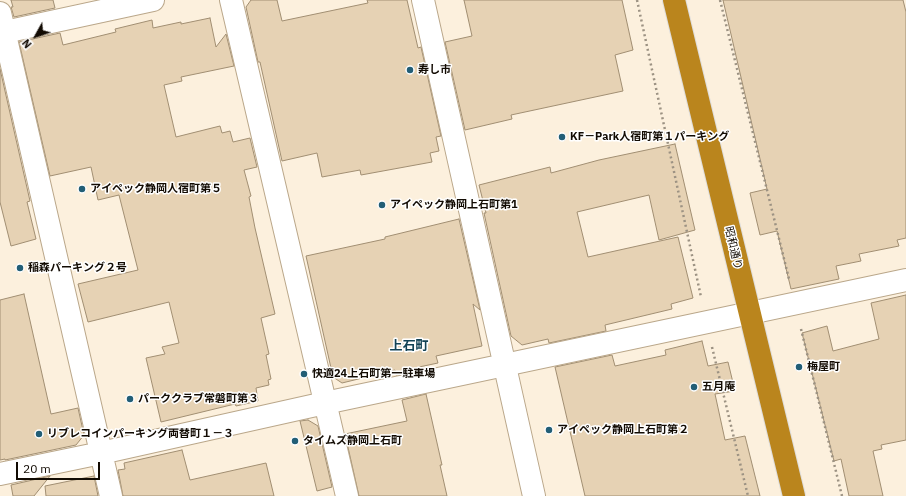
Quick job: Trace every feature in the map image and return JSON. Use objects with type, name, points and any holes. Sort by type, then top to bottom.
[{"type":"highway","name":"昭和通り","points":[[674,0],[794,496]]},
{"type":"street","points":[[111,496],[1,26],[153,0]]},
{"type":"street","points":[[231,0],[347,496]]},
{"type":"street","points":[[423,0],[534,496]]},
{"type":"street","points":[[0,474],[325,403],[906,280]]},
{"type":"path","points":[[638,0],[706,323],[748,496]]},
{"type":"path","points":[[720,0],[842,496]]},
{"type":"building","points":[[11,0],[53,0],[55,8],[14,17],[11,7],[13,7]]},
{"type":"building","points":[[251,0],[277,0],[282,21],[368,3],[367,0],[407,0],[418,48],[421,47],[441,136],[436,137],[439,151],[430,153],[432,162],[361,175],[360,170],[322,177],[317,153],[282,161],[246,7]]},
{"type":"building","points":[[464,0],[622,0],[633,50],[615,55],[623,91],[511,115],[512,119],[465,130],[445,42],[472,36]]},
{"type":"building","points":[[723,0],[903,0],[906,12],[906,238],[897,240],[899,246],[859,254],[861,261],[836,266],[839,279],[791,289],[777,231],[760,235],[750,193],[767,189]]},
{"type":"building","points":[[210,18],[216,47],[226,34],[234,66],[181,77],[182,81],[164,85],[176,137],[220,126],[222,133],[230,131],[233,142],[250,138],[257,167],[244,170],[251,196],[249,197],[255,228],[275,314],[261,318],[269,354],[266,355],[271,379],[268,380],[269,385],[256,388],[258,401],[236,406],[235,404],[161,422],[146,358],[165,354],[162,347],[179,343],[169,302],[88,322],[78,284],[138,270],[119,195],[98,200],[91,167],[50,176],[19,42],[60,33],[63,45],[116,32],[115,29],[152,20],[153,28]]},
{"type":"building","points":[[0,69],[30,201],[27,202],[36,239],[11,246],[0,202]]},
{"type":"building","points":[[675,144],[695,230],[659,240],[649,195],[577,212],[588,257],[678,237],[693,298],[671,304],[672,309],[605,325],[606,331],[549,343],[548,339],[522,345],[511,336],[479,185],[550,167],[551,173],[599,160]]},
{"type":"building","points":[[459,219],[480,310],[473,304],[482,346],[436,356],[438,363],[419,367],[420,370],[396,375],[395,370],[342,383],[333,377],[306,256],[385,239],[385,237]]},
{"type":"building","points":[[24,294],[51,414],[78,408],[84,435],[76,445],[0,460],[0,300]]},
{"type":"building","points":[[906,295],[906,440],[881,445],[882,449],[873,451],[883,496],[849,496],[841,459],[834,461],[802,333],[827,326],[833,351],[879,339],[871,303]]},
{"type":"building","points":[[702,341],[708,366],[728,362],[735,391],[715,394],[725,440],[745,436],[760,496],[585,496],[555,367],[612,355],[615,366],[666,355],[665,350]]},
{"type":"building","points":[[426,394],[442,465],[440,465],[447,496],[359,496],[345,434],[407,421],[402,400]]},
{"type":"building","points":[[308,420],[318,426],[332,487],[317,491],[300,421]]},
{"type":"building","points":[[182,450],[190,480],[266,463],[274,496],[123,496],[118,470],[125,469],[124,463]]},
{"type":"building","points":[[50,476],[34,496],[13,496],[11,485]]},
{"type":"building","points":[[94,476],[98,496],[46,496],[45,486]]},
{"type":"place","name":"寿し市","points":[[410,70]]},
{"type":"place","name":"KF－Park人宿町第１パーキング","points":[[562,137]]},
{"type":"place","name":"アイペック静岡人宿町第５","points":[[82,189]]},
{"type":"place","name":"アイペック静岡上石町第1","points":[[382,205]]},
{"type":"place","name":"稲森パーキング２号","points":[[20,268]]},
{"type":"place","name":"梅屋町","points":[[799,367]]},
{"type":"place","name":"快適24上石町第一駐車場","points":[[304,374]]},
{"type":"place","name":"五月庵","points":[[694,387]]},
{"type":"place","name":"パーククラブ常磐町第３","points":[[130,399]]},
{"type":"place","name":"アイペック静岡上石町第２","points":[[549,430]]},
{"type":"place","name":"リブレコインパーキング両替町１－３","points":[[39,434]]},
{"type":"place","name":"タイムズ静岡上石町","points":[[295,441]]},
{"type":"district","name":"上石町","points":[[409,346]]}]
